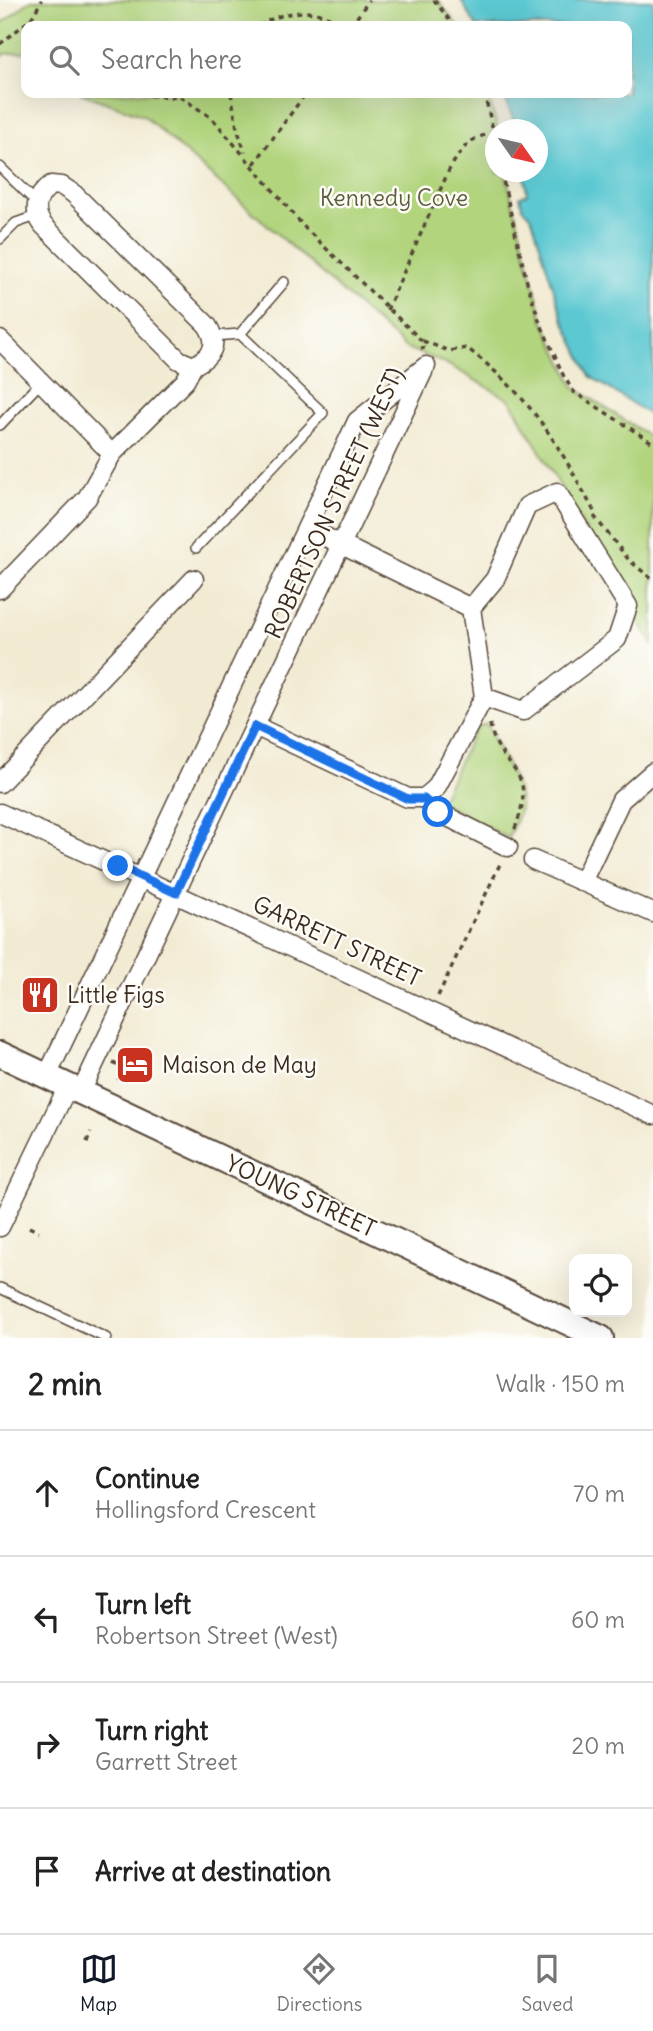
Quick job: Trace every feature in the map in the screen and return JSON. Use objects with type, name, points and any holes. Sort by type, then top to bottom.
[{"type":"main road","name":"YOUNG STREET","points":[[0,1054],[601,1338]]},
{"type":"street","points":[[0,589],[88,498],[112,454],[186,381],[192,366],[208,358],[214,348],[214,336],[207,325],[74,194],[62,186],[51,186],[41,192],[36,209],[179,360],[192,366]]},
{"type":"street","points":[[0,340],[112,454]]},
{"type":"street","name":"ROBERTSON STREET (WEST)","points":[[66,1085],[141,877],[357,421],[426,366]]},
{"type":"street","name":"ROBERTSON STREET (WEST)","points":[[0,1227],[66,1085],[176,893],[426,366]]},
{"type":"street","points":[[255,726],[408,799],[424,799],[436,788],[484,697],[471,608],[495,579],[527,506],[556,492],[628,606],[617,639],[523,711],[484,697]]},
{"type":"street","points":[[307,528],[471,608]]},
{"type":"street","points":[[0,783],[194,579]]},
{"type":"street","points":[[583,880],[621,800],[653,772]]},
{"type":"street","points":[[424,799],[438,812],[508,847]]},
{"type":"street","name":"GARRETT STREET","points":[[0,813],[653,1115]]},
{"type":"street","points":[[533,860],[653,913]]},
{"type":"lane","points":[[0,167],[36,209],[0,239]]},
{"type":"lane","points":[[214,336],[240,334],[284,282]]},
{"type":"lane","points":[[195,548],[323,413],[240,334]]},
{"type":"lane","points":[[0,425],[41,382]]},
{"type":"lane","points":[[0,1288],[106,1338]]},
{"type":"path","points":[[29,21],[42,0]]},
{"type":"path","points":[[354,21],[369,0]]},
{"type":"path","points":[[434,0],[450,21]]},
{"type":"path","points":[[272,21],[293,12],[327,17],[334,21]]},
{"type":"path","points":[[0,44],[21,27]]},
{"type":"path","points":[[182,98],[212,118],[254,164]]},
{"type":"path","points":[[233,98],[237,128],[244,150],[305,228],[422,341],[449,351],[467,348],[501,373],[530,405],[563,453],[596,515],[629,560],[653,580]]},
{"type":"path","points":[[254,164],[302,98]]},
{"type":"path","points":[[485,98],[490,119]]},
{"type":"path","points":[[387,310],[461,148],[479,135],[485,135]]},
{"type":"path","points":[[503,182],[527,282],[539,320],[564,377],[574,392],[653,443]]},
{"type":"path","points":[[422,341],[426,366]]},
{"type":"path","points":[[577,525],[596,515]]},
{"type":"path","points":[[108,1061],[124,1069],[118,1080]]},
{"type":"path","points":[[87,1142],[91,1132]]},
{"type":"path","points":[[29,1227],[39,1232]]},
{"type":"green space","points":[[31,0],[438,0],[454,21],[21,21],[21,52],[5,54],[0,59],[0,25]]},
{"type":"green space","name":"Kennedy Cove","points":[[94,98],[489,98],[495,119],[485,119],[485,182],[508,182],[543,320],[575,388],[653,439],[653,645],[510,400],[445,363],[406,348],[144,116]]},
{"type":"green space","points":[[487,724],[513,776],[519,797],[519,811],[508,838],[440,802],[476,727]]},
{"type":"water","points":[[461,0],[653,0],[653,417],[590,376],[563,319],[531,216],[523,209],[520,197],[527,194],[525,182],[548,182],[548,119],[513,119],[505,98],[632,98],[632,21],[473,21]]},
{"type":"place","name":"Little Figs","points":[[40,995]]},
{"type":"place","name":"Maison de May","points":[[135,1065]]},
{"type":"route","points":[[118,866],[176,893],[255,726],[282,742],[408,799],[424,799],[438,812]]}]
